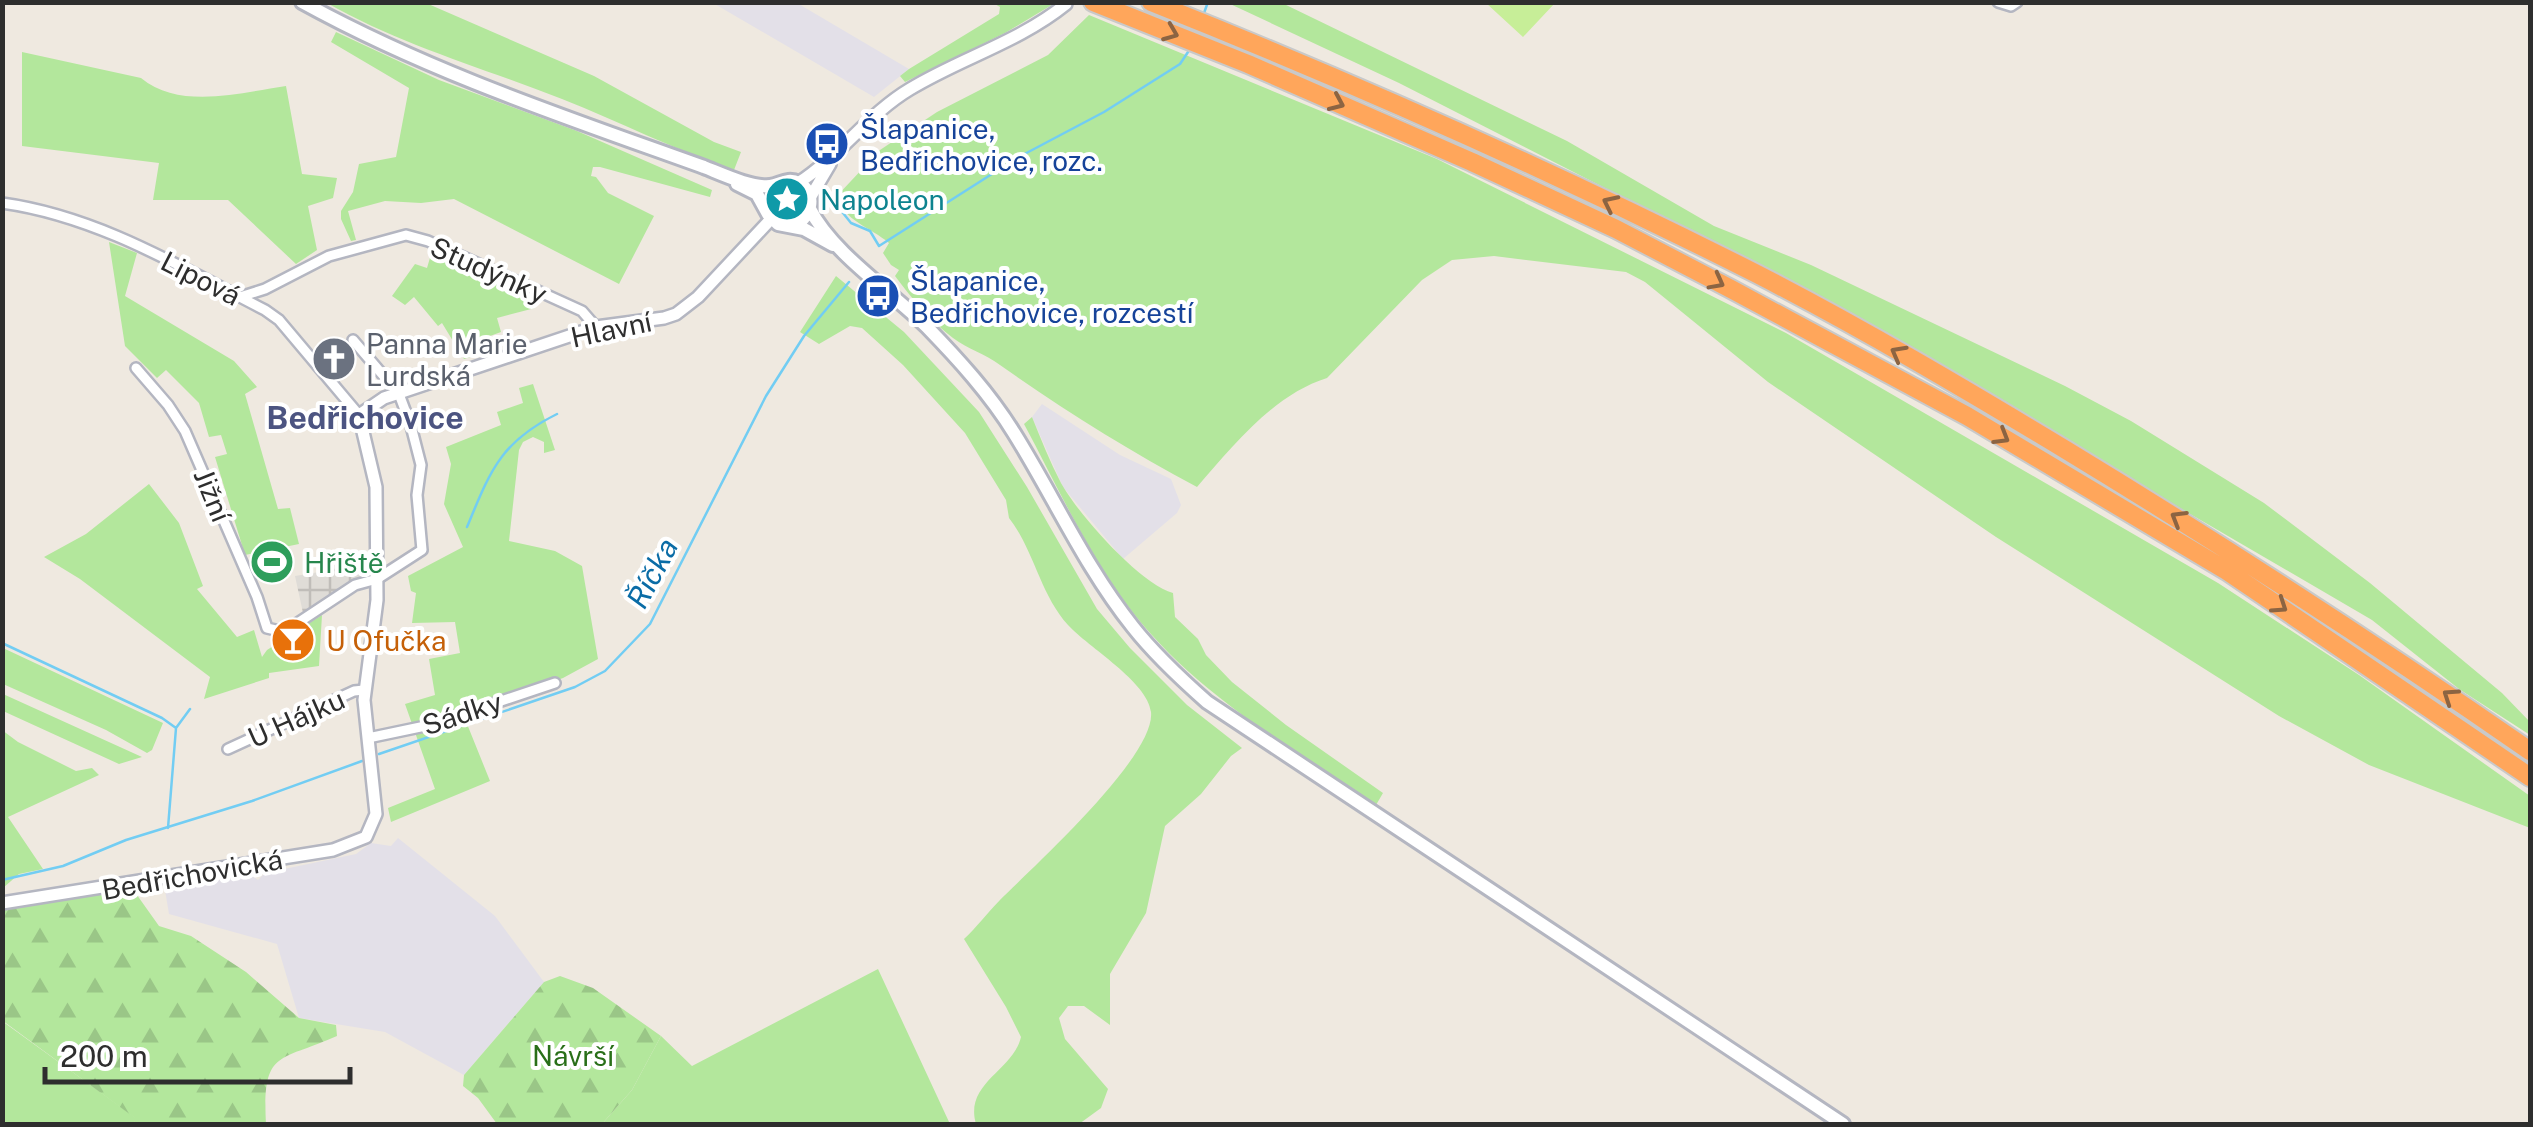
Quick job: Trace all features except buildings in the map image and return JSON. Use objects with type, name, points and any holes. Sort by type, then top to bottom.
[{"type":"highway","points":[[1094,2],[1248,64],[1616,229],[1966,416],[2227,571],[2530,776]]},
{"type":"highway","points":[[1151,2],[1481,141],[1760,276],[1978,397],[2232,551],[2530,751]]},
{"type":"main road","points":[[302,2],[354,31],[470,80],[708,169],[773,186],[785,181],[798,183],[845,252],[928,328],[986,394],[1132,626],[1207,702],[1843,1124]]},
{"type":"main road","points":[[708,169],[757,194],[778,224],[795,225],[845,252]]},
{"type":"main road","points":[[765,204],[773,186]]},
{"type":"main road","points":[[795,225],[807,216],[810,204]]},
{"type":"street","points":[[1998,2],[2011,6],[2018,2]]},
{"type":"street","points":[[798,183],[903,94],[1026,32],[1066,4]]},
{"type":"street","points":[[810,204],[838,152]]},
{"type":"street","name":"Lipová","points":[[2,203],[39,208],[106,230],[266,310],[280,320],[359,415]]},
{"type":"street","name":"Hlavní","points":[[359,415],[384,398],[596,328],[676,314],[698,297],[771,219]]},
{"type":"street","name":"Studýnky","points":[[240,298],[265,290],[316,260],[406,235],[428,241],[582,311],[596,328]]},
{"type":"street","points":[[265,290],[266,310]]},
{"type":"street","points":[[353,340],[400,394],[421,465],[417,495],[422,550],[377,578]]},
{"type":"street","name":"Jižní","points":[[136,368],[183,427],[258,597],[266,628],[284,632],[355,585],[377,578]]},
{"type":"street","points":[[359,415],[376,487],[377,600],[364,690],[368,738]]},
{"type":"street","name":"Sádky","points":[[368,738],[430,725],[554,682]]},
{"type":"street","name":"U Hájku","points":[[228,748],[354,691],[364,690]]},
{"type":"street","name":"Bedřichovická","points":[[2,903],[333,850],[359,842],[374,826],[376,807],[368,738]]},
{"type":"shaded area","points":[[713,3],[797,3],[909,69],[874,97]]},
{"type":"shaded area","points":[[1042,404],[1120,455],[1171,479],[1181,505],[1177,513],[1123,559],[1063,487],[1032,417]]},
{"type":"shaded area","points":[[364,556],[371,568],[366,577],[354,580],[303,613],[295,576],[319,572],[318,565]]},
{"type":"shaded area","points":[[398,838],[495,916],[544,982],[464,1075],[385,1032],[299,1018],[277,944],[169,914],[165,890],[249,874],[258,880],[265,873],[356,854],[371,843],[391,846]]},
{"type":"green space","points":[[327,3],[426,3],[594,76],[714,142],[741,152],[734,170],[562,99],[413,44]]},
{"type":"green space","points":[[993,3],[1055,3],[1005,33],[905,82],[900,76],[909,69],[999,14],[1000,7]]},
{"type":"green space","points":[[1228,3],[1282,3],[1567,141],[1714,226],[1811,265],[2131,421],[2264,503],[2370,583],[2502,693],[2530,722],[2530,735],[2459,689],[2372,620],[1811,293],[1399,83]]},
{"type":"green space","points":[[1486,3],[1555,3],[1523,37]]},
{"type":"green space","points":[[1089,15],[1437,159],[1786,333],[2218,583],[2359,675],[2530,796],[2530,828],[2369,765],[2279,716],[1996,537],[1768,382],[1645,282],[1626,272],[1494,256],[1452,260],[1422,280],[1327,378],[1289,396],[1255,424],[1197,487],[1171,473],[995,361],[958,342],[922,309],[895,276],[899,270],[883,253],[889,243],[852,218],[836,197],[880,150],[937,112],[1048,55]]},
{"type":"green space","points":[[336,32],[439,80],[577,131],[712,190],[710,197],[593,167],[591,176],[608,193],[654,216],[619,284],[454,199],[421,203],[385,201],[348,211],[356,240],[351,241],[341,211],[353,192],[359,164],[396,157],[409,88],[331,42]]},
{"type":"green space","points":[[22,52],[141,78],[173,94],[210,97],[286,86],[302,174],[337,178],[333,198],[308,206],[317,250],[296,264],[228,200],[153,200],[159,163],[22,146]]},
{"type":"green space","points":[[788,189],[798,193],[802,203],[798,213],[788,217],[778,213],[774,203],[778,193]]},
{"type":"green space","points":[[109,242],[137,253],[125,296],[234,361],[257,387],[245,394],[278,509],[290,508],[299,544],[245,555],[215,457],[227,454],[221,435],[209,437],[199,403],[166,370],[157,378],[125,346]]},
{"type":"green space","points":[[432,251],[533,294],[535,308],[497,318],[501,332],[490,336],[494,349],[464,359],[442,323],[438,326],[414,297],[405,305],[392,296],[415,264],[427,268]]},
{"type":"green space","points":[[836,276],[904,332],[979,412],[1097,609],[1187,705],[1242,748],[1201,794],[1165,826],[1146,913],[1110,974],[1110,1025],[1084,1006],[1068,1006],[1059,1018],[1065,1039],[1108,1089],[1101,1108],[1079,1124],[976,1124],[977,1098],[1009,1059],[1021,1037],[964,939],[1114,782],[1147,731],[1151,712],[1129,677],[1058,613],[1009,518],[1006,500],[965,433],[903,365],[862,328],[850,326],[819,344],[800,332]]},
{"type":"green space","points":[[533,384],[555,450],[544,453],[544,442],[533,437],[523,442],[509,541],[555,551],[582,566],[598,659],[563,678],[463,714],[490,781],[391,822],[388,808],[435,789],[405,704],[435,695],[429,659],[460,653],[455,622],[412,623],[416,593],[411,591],[408,576],[463,547],[444,504],[451,464],[446,447],[501,425],[497,412],[523,403],[519,388]]},
{"type":"green space","points":[[1032,417],[1069,496],[1128,562],[1159,587],[1173,593],[1175,617],[1198,639],[1206,655],[1232,682],[1286,725],[1383,793],[1376,805],[1236,710],[1172,656],[1143,625],[1104,571],[1068,509],[1024,424]]},
{"type":"green space","points":[[149,484],[179,523],[203,586],[197,589],[237,637],[254,630],[262,657],[322,615],[319,666],[269,673],[269,678],[204,699],[210,677],[80,579],[44,557],[86,534]]},
{"type":"green space","name":"Hřiště","points":[[287,547],[292,569],[257,577],[252,555]]},
{"type":"green space","points":[[3,648],[163,723],[152,750],[147,753],[106,730],[3,684]]},
{"type":"green space","points":[[3,694],[142,757],[119,764],[3,711]]},
{"type":"green space","points":[[2,730],[76,771],[92,768],[99,775],[8,817],[43,869],[19,874],[3,888]]},
{"type":"green space","points":[[132,888],[159,926],[191,936],[246,972],[299,1018],[336,1025],[337,1036],[288,1055],[271,1070],[266,1124],[134,1124],[135,1118],[3,1021],[3,908]]},
{"type":"green space","points":[[878,969],[950,1124],[602,1124],[632,1090],[661,1036],[692,1066]]},
{"type":"green space","name":"Návrší","points":[[560,976],[593,988],[661,1036],[632,1090],[602,1124],[497,1124],[478,1098],[463,1086],[464,1075],[544,982]]},
{"type":"green space","points":[[2,1021],[136,1118],[134,1124],[3,1124]]},
{"type":"waterway","name":"Říčka","points":[[1204,13],[1208,2]]},
{"type":"waterway","name":"Říčka","points":[[827,200],[835,203],[851,223],[870,231],[879,246],[1017,158],[1104,112],[1180,64],[1190,49]]},
{"type":"waterway","name":"Říčka","points":[[379,754],[575,687],[605,671],[650,624],[766,396],[804,336],[849,282]]},
{"type":"waterway","points":[[467,527],[499,460],[522,436],[557,414]]},
{"type":"waterway","points":[[2,643],[176,728]]},
{"type":"waterway","points":[[168,828],[176,728],[190,709]]},
{"type":"waterway","name":"Říčka","points":[[2,880],[63,866],[126,840],[252,801],[362,761]]},
{"type":"place","name":"Šlapanice, Bedřichovice, rozc.","points":[[827,144]]},
{"type":"place","name":"Napoleon","points":[[787,199]]},
{"type":"place","name":"Šlapanice, Bedřichovice, rozcestí","points":[[878,296]]},
{"type":"place","name":"Panna Marie Lurdská","points":[[334,359]]},
{"type":"place","name":"Hřiště","points":[[272,562]]},
{"type":"place","name":"U Ofučka","points":[[293,640]]},
{"type":"district","name":"Bedřichovice","points":[[365,417]]}]
